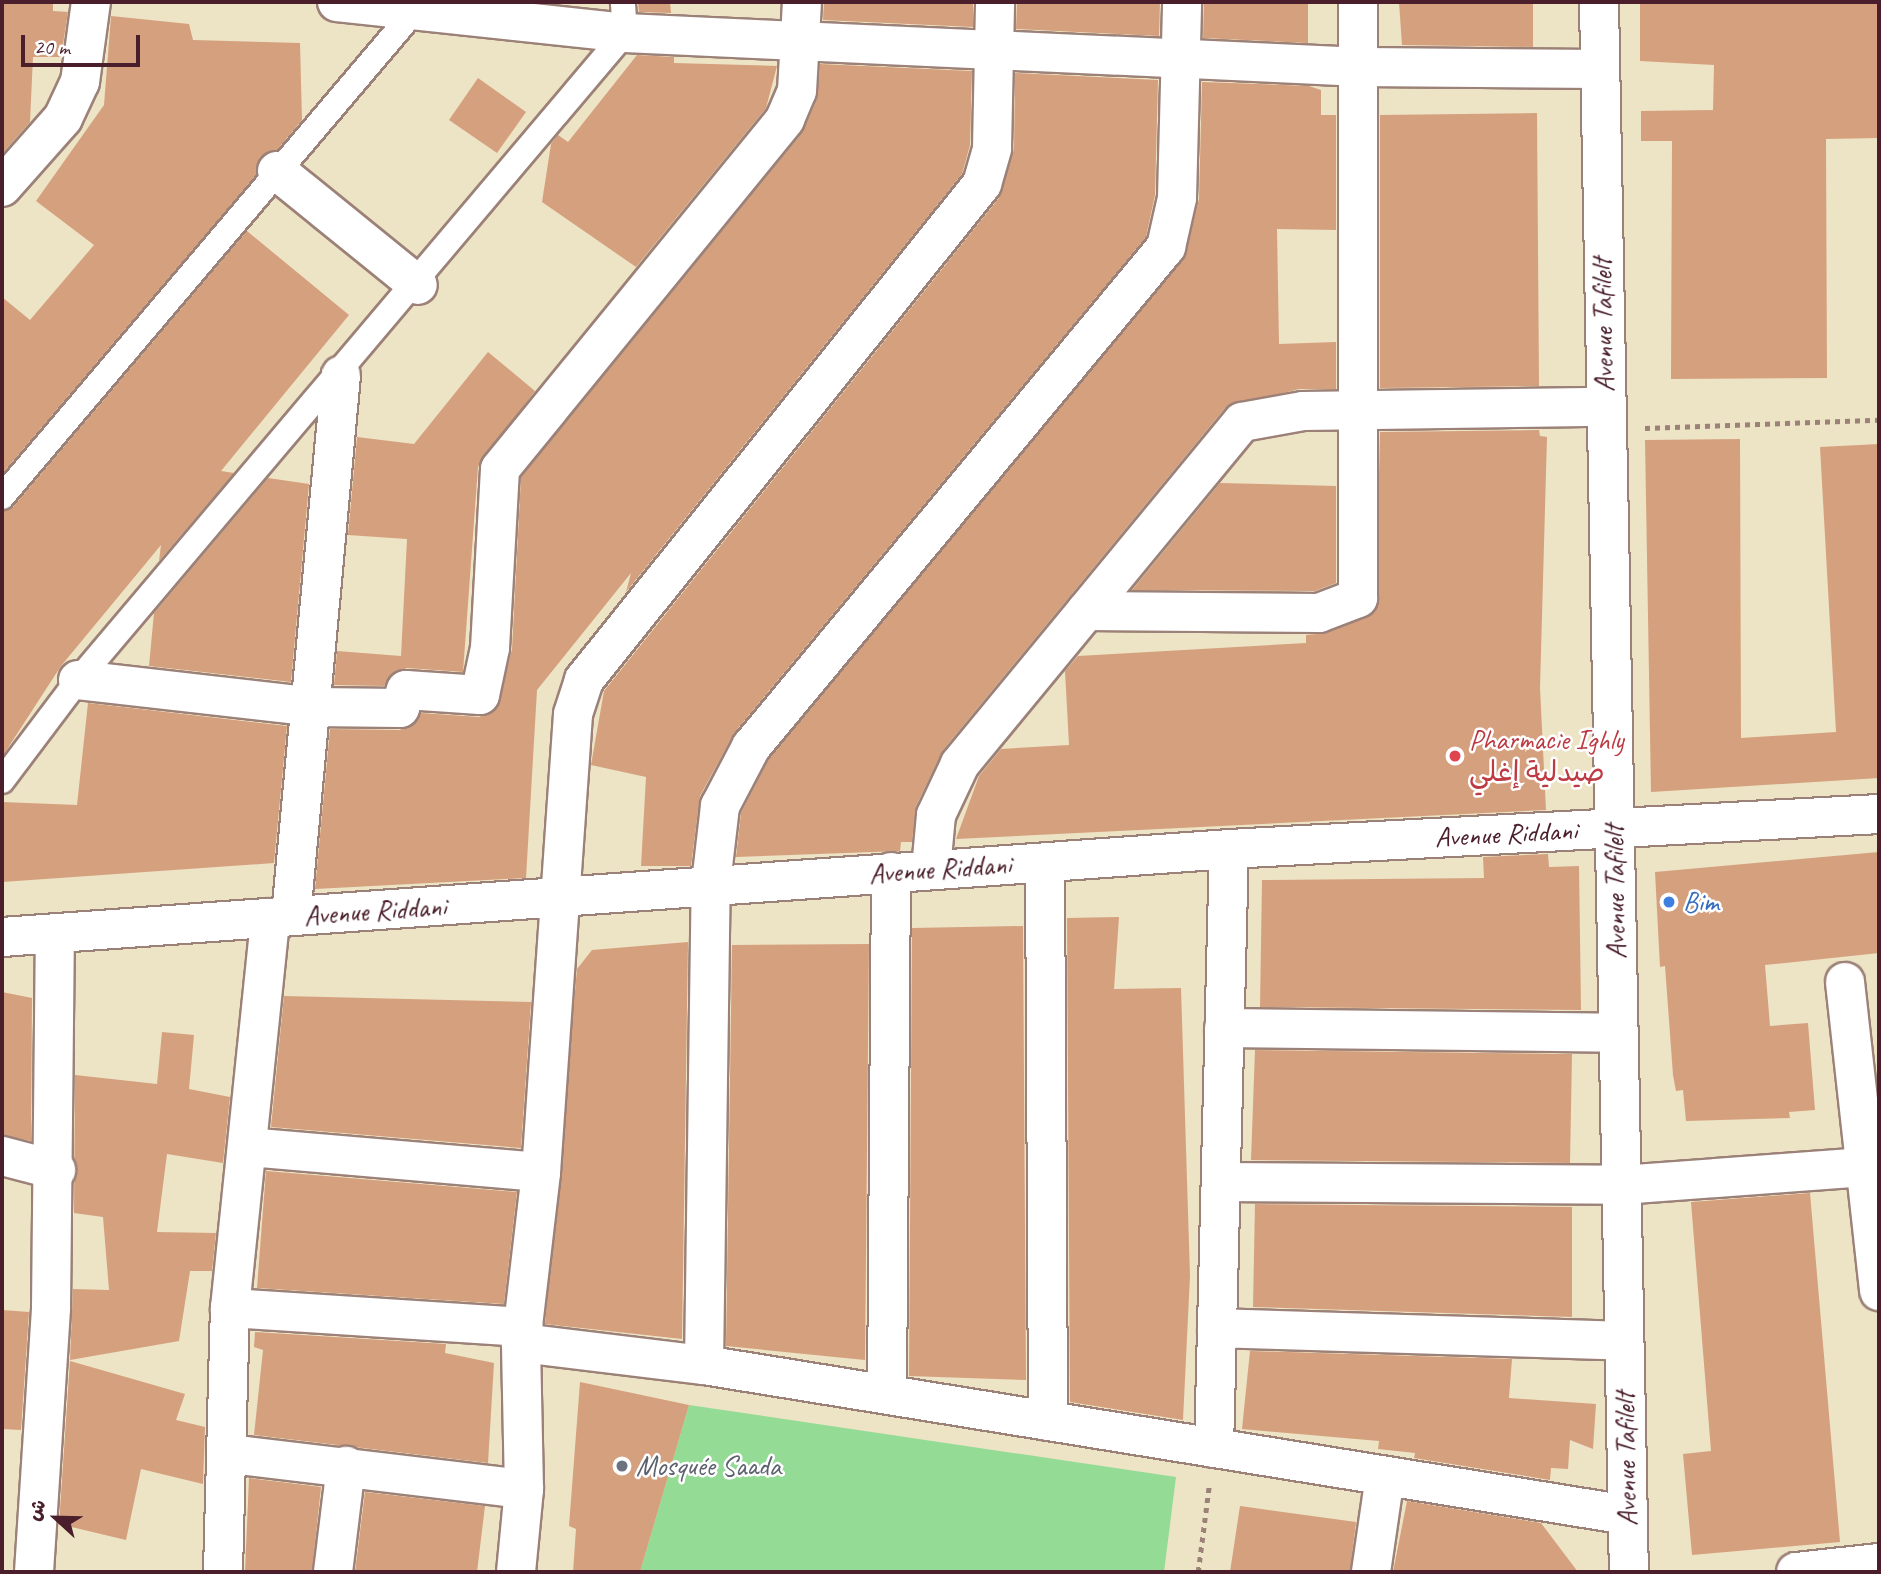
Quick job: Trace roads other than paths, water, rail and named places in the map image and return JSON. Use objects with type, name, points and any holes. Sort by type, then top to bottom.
[{"type":"street","points":[[2,187],[63,118],[80,82],[91,2]]},
{"type":"street","points":[[337,2],[624,17],[802,40],[996,48],[1183,60],[1361,66],[1598,69]]},
{"type":"street","points":[[78,680],[314,707],[400,708],[405,690],[480,695],[488,659],[500,469],[785,120],[797,91],[802,40],[802,2]]},
{"type":"street","points":[[516,1572],[524,1489],[522,1335],[541,1172],[558,896],[573,714],[584,680],[982,184],[992,148],[995,2]]},
{"type":"street","points":[[704,1365],[711,883],[720,807],[751,747],[1166,247],[1177,198],[1183,60],[1182,2]]},
{"type":"street","points":[[1086,611],[1319,613],[1351,604],[1363,584],[1358,408],[1361,66],[1358,2]]},
{"type":"street","name":"Avenue Tafilelt","points":[[1598,2],[1629,1572]]},
{"type":"street","points":[[277,171],[418,285]]},
{"type":"street","points":[[223,1572],[230,1454],[230,1308],[248,1147],[280,917],[314,707],[341,375]]},
{"type":"street","points":[[930,869],[946,786],[1242,422],[1358,408],[1605,418]]},
{"type":"street","name":"Avenue Riddani","points":[[2,937],[711,883],[1229,849],[1879,814]]},
{"type":"street","points":[[1214,1448],[1229,849]]},
{"type":"street","points":[[1045,863],[1048,1421]]},
{"type":"street","points":[[887,1395],[891,872]]},
{"type":"street","points":[[34,1572],[56,1170],[55,935]]},
{"type":"street","points":[[1845,982],[1879,1291]]},
{"type":"street","points":[[1224,1028],[1618,1033]]},
{"type":"street","points":[[248,1147],[541,1172]]},
{"type":"street","points":[[2,1156],[56,1170]]},
{"type":"street","points":[[1221,1182],[1620,1185],[1866,1167]]},
{"type":"street","points":[[230,1308],[522,1335],[1627,1515]]},
{"type":"street","points":[[1217,1328],[1624,1341]]},
{"type":"street","points":[[230,1454],[524,1489]]},
{"type":"street","points":[[333,1572],[346,1466]]},
{"type":"street","points":[[1371,1572],[1385,1476]]},
{"type":"street","points":[[1796,1572],[1879,1563]]},
{"type":"lane","points":[[2,497],[419,7]]},
{"type":"lane","points":[[2,781],[78,680],[418,285],[624,17]]},
{"type":"place","name":"Pharmacie Ighly صيدلية إغلي","points":[[1455,756]]},
{"type":"place","name":"Bim","points":[[1669,902]]},
{"type":"place","name":"Mosquée Saada","points":[[622,1466]]}]
